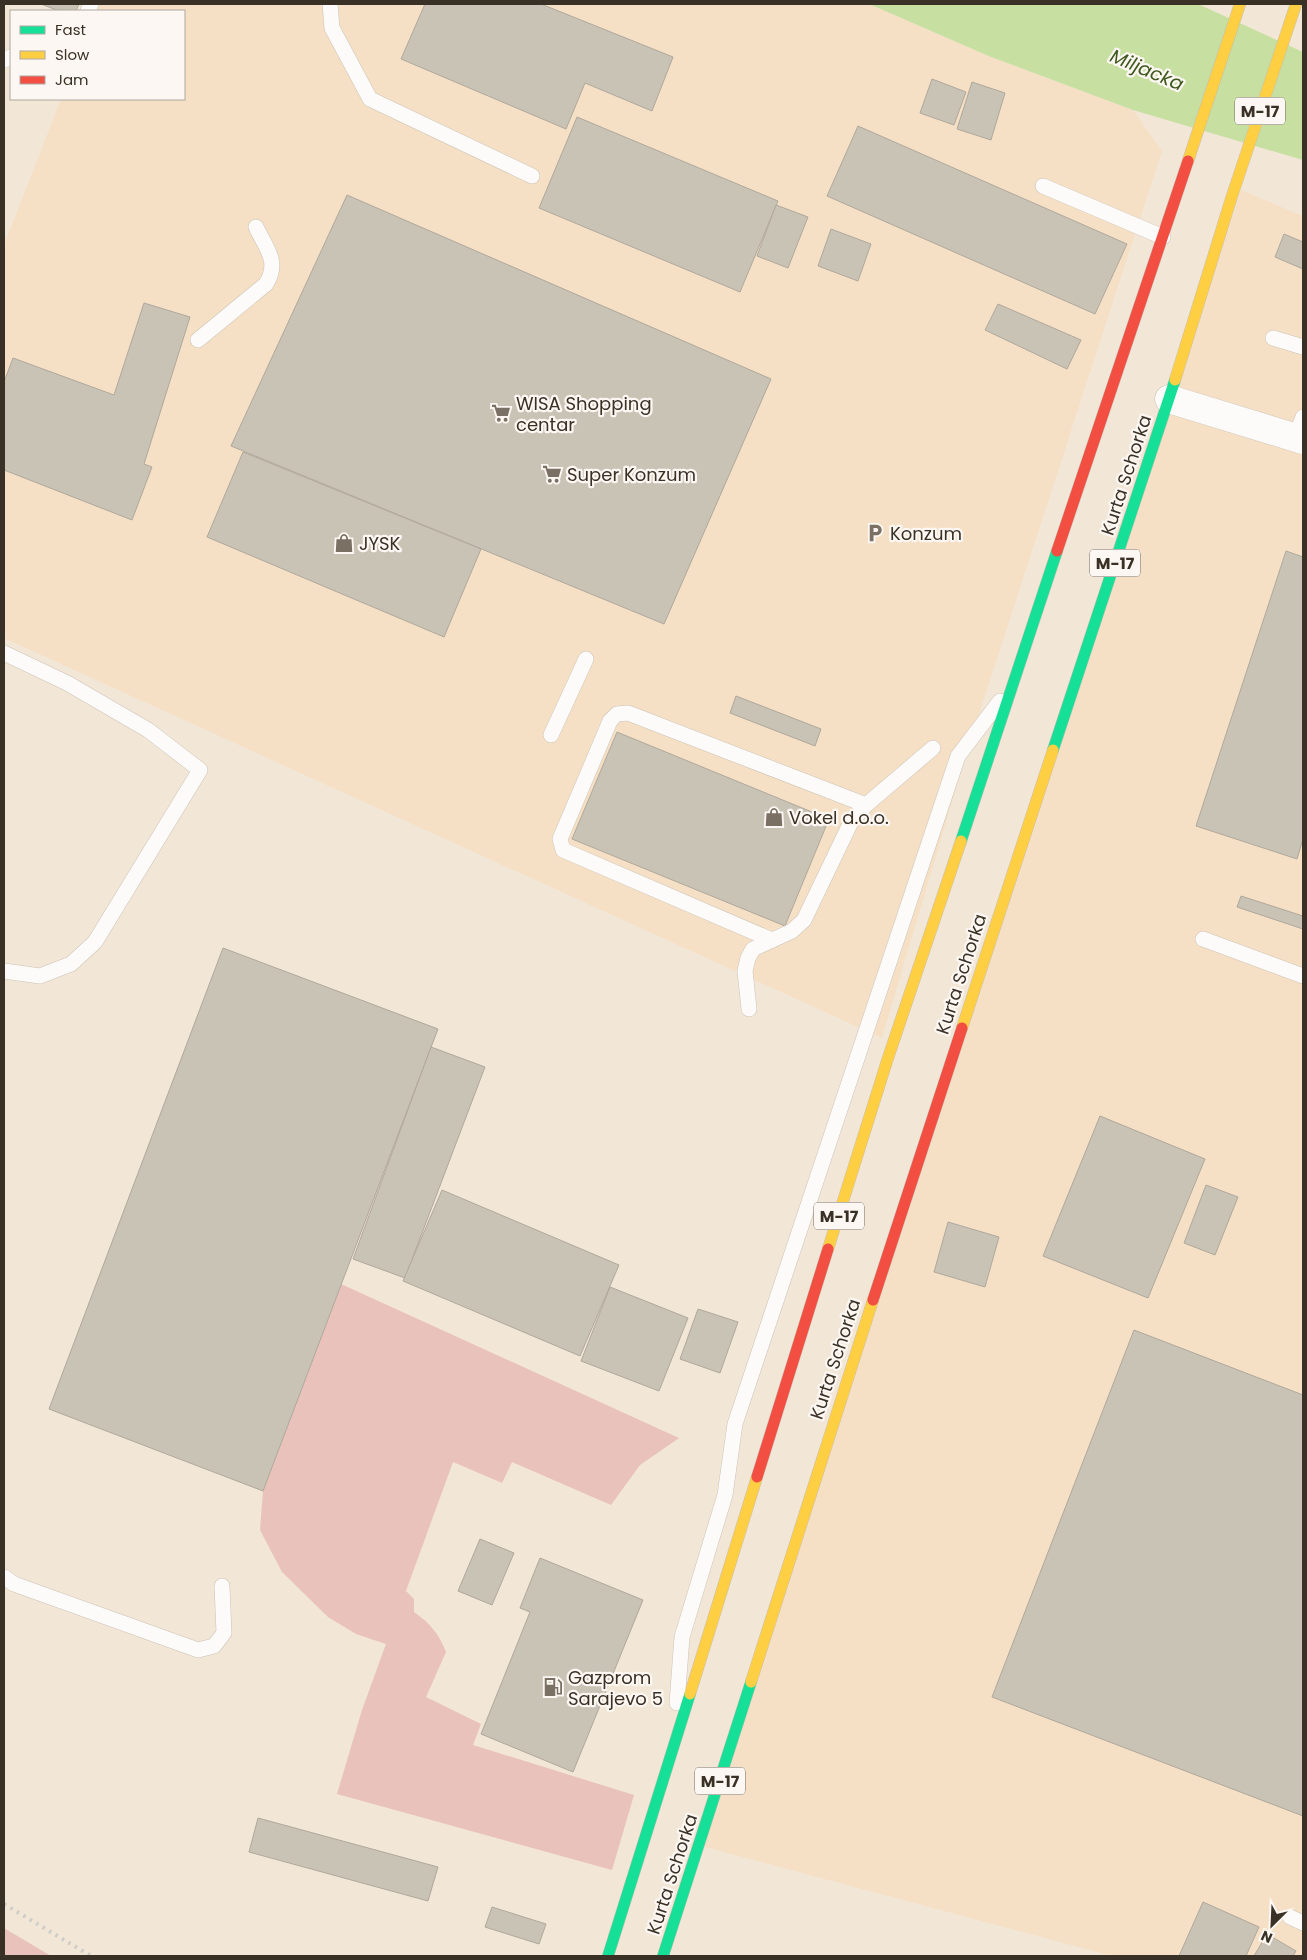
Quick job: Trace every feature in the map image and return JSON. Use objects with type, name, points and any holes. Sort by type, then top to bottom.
[{"type":"main road","name":"Kurta Schorka","points":[[663,1956],[870,1308],[1169,399],[1231,199],[1296,4]]},
{"type":"main road","name":"Kurta Schorka","points":[[608,1956],[887,1061],[1239,6]]},
{"type":"street","points":[[1169,399],[1300,431]]},
{"type":"lane","points":[[330,4],[332,28],[370,98],[532,176]]},
{"type":"lane","points":[[1043,186],[1163,237]]},
{"type":"lane","points":[[198,340],[266,284],[272,274],[273,263],[256,227]]},
{"type":"lane","points":[[1273,338],[1303,347]]},
{"type":"lane","points":[[4,652],[67,683],[148,730],[200,770],[95,942],[71,964],[40,976],[4,971]]},
{"type":"lane","points":[[550,735],[586,659]]},
{"type":"lane","points":[[673,1750],[682,1637],[725,1495],[735,1424],[958,756],[1012,683]]},
{"type":"lane","points":[[772,940],[563,850],[560,839],[610,721],[617,714],[628,713],[866,805]]},
{"type":"lane","points":[[749,1009],[745,971],[748,958],[753,949],[792,931],[804,920],[843,837],[866,805],[933,748]]},
{"type":"lane","points":[[1203,939],[1303,976]]},
{"type":"lane","points":[[4,1578],[14,1584],[198,1650],[214,1646],[224,1634],[222,1586]]},
{"type":"shaded area","points":[[98,4],[869,4],[991,57],[1133,110],[1162,151],[969,745],[882,1038],[4,638],[4,245],[61,100],[185,100],[185,10],[96,10]]},
{"type":"shaded area","points":[[1241,190],[1303,216],[1303,1956],[1112,1956],[701,1846]]},
{"type":"shaded area","points":[[341,1284],[679,1438],[640,1465],[611,1505],[512,1462],[502,1483],[453,1462],[406,1591],[414,1599],[414,1612],[433,1629],[446,1652],[426,1697],[481,1724],[473,1745],[634,1795],[612,1870],[337,1794],[362,1710],[386,1644],[356,1634],[328,1617],[282,1572],[260,1530],[263,1491]]},
{"type":"shaded area","points":[[4,1928],[51,1956],[4,1956]]},
{"type":"water","name":"Miljacka","points":[[869,4],[1198,4],[1303,52],[1303,160],[1133,110],[991,57]]},
{"type":"building","points":[[41,4],[79,4],[76,10],[56,10]]},
{"type":"building","points":[[425,4],[541,4],[673,57],[652,111],[585,83],[566,129],[401,59]]},
{"type":"building","points":[[932,79],[966,92],[954,125],[920,113]]},
{"type":"building","points":[[972,82],[1005,93],[991,140],[957,129]]},
{"type":"building","points":[[577,117],[778,201],[740,292],[539,208]]},
{"type":"building","points":[[858,126],[1127,244],[1095,314],[827,196]]},
{"type":"building","name":"WISA Shopping centar","points":[[347,195],[771,379],[664,624],[231,446]]},
{"type":"building","points":[[776,205],[808,217],[788,268],[757,256]]},
{"type":"building","points":[[831,229],[871,244],[858,281],[818,266]]},
{"type":"building","points":[[1284,234],[1303,242],[1303,269],[1275,257]]},
{"type":"building","points":[[144,303],[190,317],[144,464],[152,467],[132,520],[4,470],[4,382],[13,358],[114,395]]},
{"type":"building","points":[[998,304],[1081,340],[1067,369],[985,330]]},
{"type":"building","name":"JYSK","points":[[243,452],[481,549],[444,637],[207,537]]},
{"type":"building","points":[[1286,551],[1303,557],[1303,839],[1297,859],[1196,826]]},
{"type":"building","points":[[736,696],[821,729],[815,746],[730,713]]},
{"type":"building","points":[[617,732],[829,819],[785,926],[572,839]]},
{"type":"building","points":[[1241,896],[1303,916],[1303,929],[1237,907]]},
{"type":"building","points":[[223,948],[438,1029],[263,1491],[49,1409]]},
{"type":"building","points":[[431,1047],[485,1067],[405,1278],[353,1259]]},
{"type":"building","points":[[1100,1116],[1205,1159],[1148,1298],[1043,1256]]},
{"type":"building","points":[[1206,1185],[1238,1197],[1215,1255],[1184,1243]]},
{"type":"building","points":[[442,1190],[619,1265],[580,1356],[403,1281]]},
{"type":"building","points":[[948,1222],[999,1237],[985,1287],[934,1272]]},
{"type":"building","points":[[610,1287],[688,1318],[659,1391],[581,1361]]},
{"type":"building","points":[[698,1309],[738,1322],[720,1373],[680,1359]]},
{"type":"building","points":[[1134,1330],[1303,1395],[1303,1816],[992,1697]]},
{"type":"building","points":[[480,1539],[514,1553],[492,1605],[458,1591]]},
{"type":"building","name":"Gazprom Sarajevo 5","points":[[540,1558],[643,1600],[573,1772],[481,1734],[530,1612],[520,1608]]},
{"type":"building","points":[[258,1818],[438,1867],[428,1901],[249,1852]]},
{"type":"building","points":[[1203,1902],[1259,1927],[1246,1956],[1179,1956]]},
{"type":"building","points":[[492,1907],[546,1924],[539,1944],[485,1927]]},
{"type":"building","points":[[1267,1934],[1296,1951],[1293,1956],[1254,1956]]},
{"type":"railway","points":[[4,1904],[91,1956]]},
{"type":"traffic: fast","points":[[1053,750],[1175,380]]},
{"type":"traffic: fast","points":[[961,841],[1057,551]]},
{"type":"traffic: fast","points":[[663,1956],[751,1682]]},
{"type":"traffic: fast","points":[[608,1956],[690,1694]]},
{"type":"traffic: slow","points":[[1188,161],[1240,4]]},
{"type":"traffic: slow","points":[[1175,380],[1231,199],[1296,4]]},
{"type":"traffic: slow","points":[[962,1028],[1053,750]]},
{"type":"traffic: slow","points":[[828,1249],[887,1061],[961,841]]},
{"type":"traffic: slow","points":[[751,1682],[873,1300]]},
{"type":"traffic: slow","points":[[690,1694],[757,1477]]},
{"type":"traffic: jam","points":[[1057,551],[1188,161]]},
{"type":"traffic: jam","points":[[873,1300],[962,1028]]},
{"type":"traffic: jam","points":[[757,1477],[828,1249]]},
{"type":"place","name":"WISA Shopping centar","points":[[501,413]]},
{"type":"place","name":"Super Konzum","points":[[552,474]]},
{"type":"place","name":"Konzum","points":[[875,533]]},
{"type":"place","name":"JYSK","points":[[344,543]]},
{"type":"place","name":"Vokel d.o.o.","points":[[774,817]]},
{"type":"place","name":"Gazprom Sarajevo 5","points":[[553,1687]]}]
